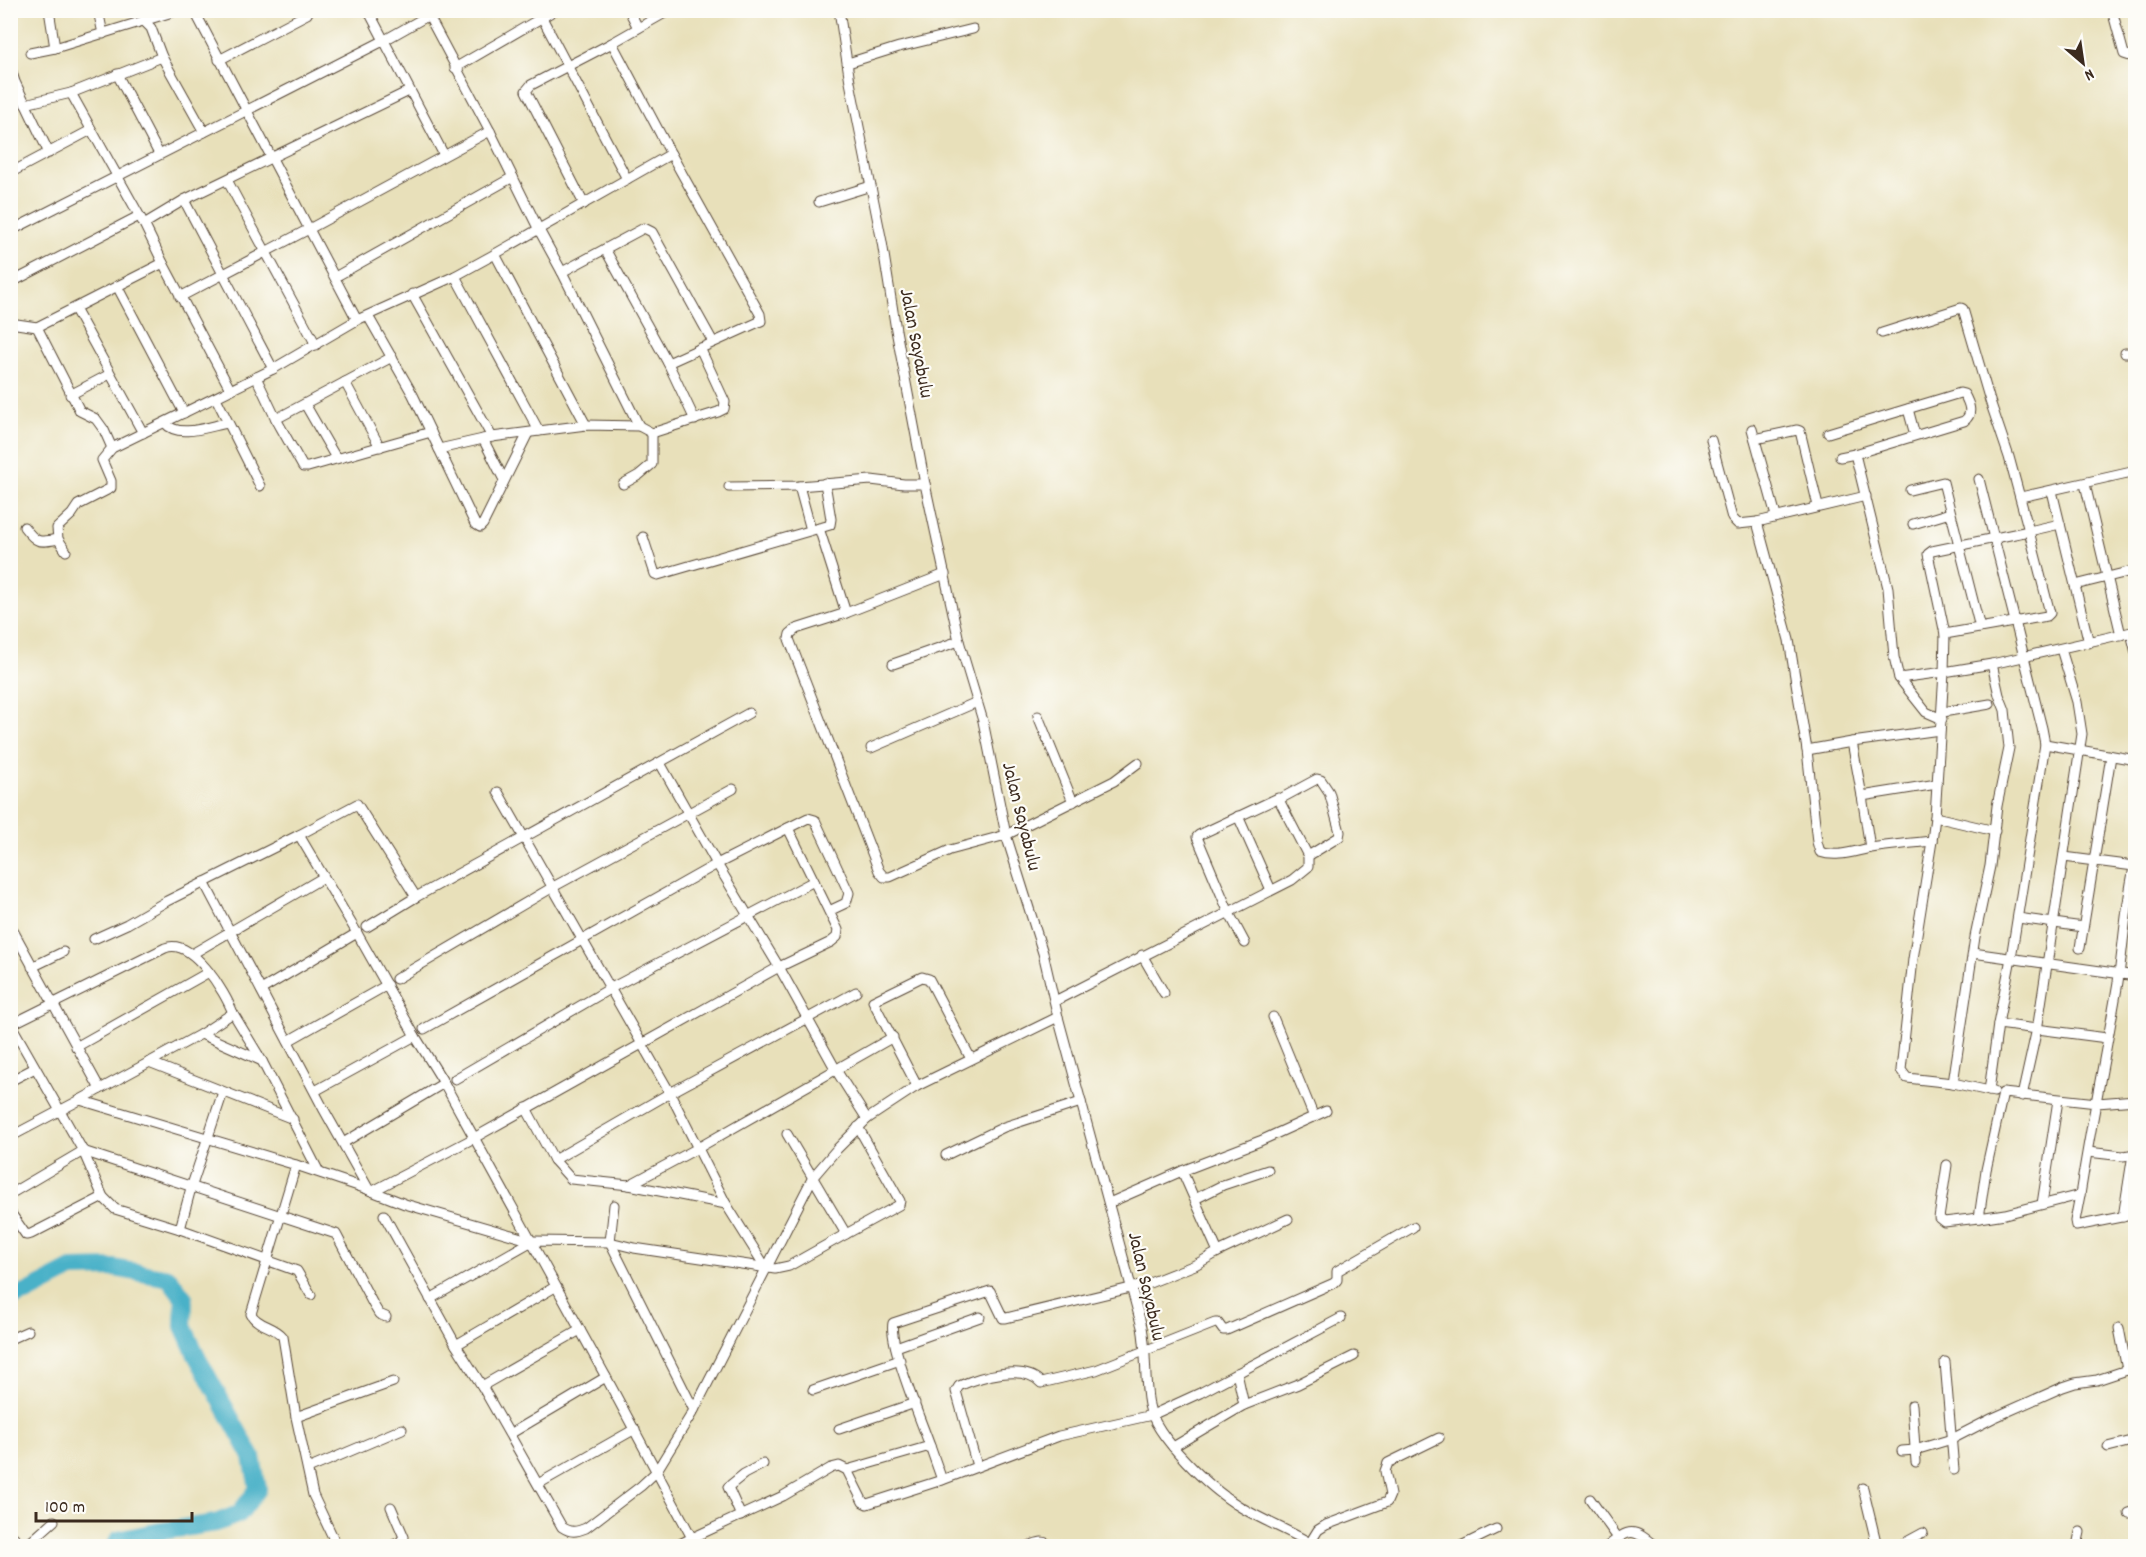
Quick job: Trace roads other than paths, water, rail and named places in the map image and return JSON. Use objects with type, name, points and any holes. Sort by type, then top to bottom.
[{"type":"street","points":[[49,10],[55,48]]},
{"type":"street","points":[[98,10],[103,34]]},
{"type":"street","points":[[141,10],[162,57],[204,132]]},
{"type":"street","points":[[30,52],[148,25],[159,14],[179,10]]},
{"type":"street","points":[[194,10],[357,320]]},
{"type":"street","points":[[219,60],[307,14],[309,10]]},
{"type":"street","points":[[368,10],[444,155]]},
{"type":"street","points":[[10,231],[383,41],[427,13],[438,10]]},
{"type":"street","points":[[455,68],[540,14],[555,10]]},
{"type":"street","points":[[629,10],[638,28]]},
{"type":"street","points":[[584,204],[526,90],[670,10]]},
{"type":"street","name":"Jalan Sayabulu","points":[[839,10],[850,82],[925,484],[959,641],[977,702],[1006,834],[1055,1001],[1142,1327],[1152,1415],[1173,1447],[1214,1487],[1237,1505],[1313,1545]]},
{"type":"street","points":[[2112,10],[2124,54],[2136,58]]},
{"type":"street","points":[[427,13],[490,131],[639,426]]},
{"type":"street","points":[[540,14],[627,179]]},
{"type":"street","points":[[848,63],[898,47],[973,29]]},
{"type":"street","points":[[612,43],[762,319],[758,323],[668,363]]},
{"type":"street","points":[[25,104],[71,93],[162,57]]},
{"type":"street","points":[[10,66],[25,104],[49,153]]},
{"type":"street","points":[[117,74],[159,154]]},
{"type":"street","points":[[10,282],[409,91]]},
{"type":"street","points":[[71,93],[142,220],[180,297],[230,389]]},
{"type":"street","points":[[10,173],[92,130]]},
{"type":"street","points":[[180,297],[490,131]]},
{"type":"street","points":[[66,551],[58,539],[57,528],[78,506],[111,488],[111,481],[102,460],[112,448],[273,369],[357,320],[454,276],[671,154]]},
{"type":"street","points":[[335,277],[513,177]]},
{"type":"street","points":[[227,180],[316,345]]},
{"type":"street","points":[[819,202],[871,186]]},
{"type":"street","points":[[184,200],[273,369]]},
{"type":"street","points":[[562,272],[644,228],[652,232],[713,342]]},
{"type":"street","points":[[605,249],[668,363],[696,420]]},
{"type":"street","points":[[495,254],[586,425]]},
{"type":"street","points":[[10,323],[37,327],[163,263]]},
{"type":"street","points":[[454,276],[539,431]]},
{"type":"street","points":[[117,286],[184,413]]},
{"type":"street","points":[[411,294],[488,438],[504,480]]},
{"type":"street","points":[[75,309],[143,433]]},
{"type":"street","points":[[1882,333],[1963,309],[2021,497],[2050,613],[2047,616],[1945,634]]},
{"type":"street","points":[[368,315],[431,432],[475,524],[479,527],[483,524],[528,433]]},
{"type":"street","points":[[37,327],[70,395],[80,411],[96,418],[112,448]]},
{"type":"street","points":[[439,448],[488,438],[586,425],[639,426],[652,433],[718,412],[724,409],[725,402],[700,348]]},
{"type":"street","points":[[2125,353],[2136,353]]},
{"type":"street","points":[[276,419],[392,357]]},
{"type":"street","points":[[70,395],[110,374]]},
{"type":"street","points":[[256,377],[303,467],[431,432]]},
{"type":"street","points":[[345,382],[380,447]]},
{"type":"street","points":[[1828,433],[1960,393],[1964,394],[1971,413],[1964,421],[1840,457]]},
{"type":"street","points":[[216,398],[260,486]]},
{"type":"street","points":[[305,404],[336,458]]},
{"type":"street","points":[[1908,409],[1916,435]]},
{"type":"street","points":[[165,423],[170,428],[182,431],[228,423]]},
{"type":"street","points":[[1752,429],[1776,516]]},
{"type":"street","points":[[1755,439],[1800,431],[1818,506]]},
{"type":"street","points":[[622,484],[639,475],[652,464],[652,433]]},
{"type":"street","points":[[1712,441],[1732,518],[1740,524],[1866,496]]},
{"type":"street","points":[[1855,454],[1888,588],[1894,657],[1899,678],[1926,712],[1942,715],[1990,704]]},
{"type":"street","points":[[2021,497],[2136,471]]},
{"type":"street","points":[[1979,478],[2014,622],[2043,728],[2045,744],[1989,1091]]},
{"type":"street","points":[[729,487],[799,486],[871,480],[925,484]]},
{"type":"street","points":[[1910,490],[1943,482],[1980,628]]},
{"type":"street","points":[[643,537],[651,569],[658,574],[830,525],[825,483]]},
{"type":"street","points":[[2085,484],[2121,635]]},
{"type":"street","points":[[799,486],[846,613]]},
{"type":"street","points":[[2052,491],[2089,643]]},
{"type":"street","points":[[1913,524],[1950,513]]},
{"type":"street","points":[[1757,522],[1789,639],[1807,750],[1820,852],[1854,853],[1870,848],[1932,841]]},
{"type":"street","points":[[2060,524],[1932,551],[1928,555],[1945,634],[1942,715],[1935,817],[1913,959],[1901,1070],[1908,1078],[1953,1083],[2022,1096],[2097,1103],[2136,1100]]},
{"type":"street","points":[[24,527],[32,539],[42,542],[58,539]]},
{"type":"street","points":[[2075,585],[2136,570]]},
{"type":"street","points":[[945,574],[846,613],[796,629],[792,631],[789,639],[879,871],[884,877],[890,877],[950,850],[987,842],[1006,834],[1114,781],[1138,763]]},
{"type":"street","points":[[1899,678],[1992,664],[2133,632],[2136,653]]},
{"type":"street","points":[[893,664],[959,641]]},
{"type":"street","points":[[2022,1096],[2038,1028],[2082,734],[2077,702],[2061,649]]},
{"type":"street","points":[[1953,1083],[2009,740],[2005,710],[1992,664]]},
{"type":"street","points":[[871,748],[977,702]]},
{"type":"street","points":[[367,927],[416,897],[749,713]]},
{"type":"street","points":[[1038,716],[1073,802]]},
{"type":"street","points":[[1807,750],[1852,741],[1940,730]]},
{"type":"street","points":[[1852,741],[1870,848]]},
{"type":"street","points":[[2045,744],[2136,760]]},
{"type":"street","points":[[2080,948],[2111,756]]},
{"type":"street","points":[[660,763],[836,1070],[867,1119]]},
{"type":"street","points":[[1245,943],[1197,837],[1238,816],[1280,799],[1317,779],[1321,780],[1329,792],[1340,832],[1339,837],[1308,856]]},
{"type":"street","points":[[1862,796],[1937,784]]},
{"type":"street","points":[[396,979],[553,887],[733,789]]},
{"type":"street","points":[[498,792],[670,1093],[726,1204],[766,1268]]},
{"type":"street","points":[[1055,1001],[1302,873],[1308,867],[1308,856],[1280,799]]},
{"type":"street","points":[[94,939],[128,924],[204,882],[357,804],[416,897]]},
{"type":"street","points":[[1238,816],[1271,890]]},
{"type":"street","points":[[1935,817],[1995,831]]},
{"type":"street","points":[[424,1029],[717,864],[808,818],[815,820],[849,893],[846,903],[829,911]]},
{"type":"street","points":[[369,1190],[373,1191],[474,1138],[641,1043],[779,967],[837,938],[838,930],[788,828]]},
{"type":"street","points":[[299,835],[444,1083],[694,1542]]},
{"type":"street","points":[[2064,857],[2095,861],[2135,862],[2119,974],[2075,1221],[2076,1226],[2136,1214]]},
{"type":"street","points":[[192,954],[324,877]]},
{"type":"street","points":[[455,1079],[611,988],[814,881]]},
{"type":"street","points":[[204,882],[369,1190]]},
{"type":"street","points":[[2018,918],[2083,927]]},
{"type":"street","points":[[10,925],[100,1089]]},
{"type":"street","points":[[261,990],[357,933]]},
{"type":"street","points":[[311,1295],[297,1271],[180,1228],[115,1209],[103,1197],[83,1151],[11,1024],[170,946],[179,946],[192,954],[209,972],[262,1061],[319,1172]]},
{"type":"street","points":[[32,967],[63,952]]},
{"type":"street","points":[[1973,953],[2136,976]]},
{"type":"street","points":[[1142,955],[1164,993]]},
{"type":"street","points":[[76,1047],[209,972]]},
{"type":"street","points":[[917,1086],[873,1001],[926,977],[971,1059]]},
{"type":"street","points":[[288,1041],[387,985]]},
{"type":"street","points":[[554,1160],[670,1093],[856,992]]},
{"type":"street","points":[[10,1137],[201,1034],[233,1013]]},
{"type":"street","points":[[384,1215],[456,1346],[482,1386],[562,1527],[570,1532],[579,1531],[641,1486],[656,1472],[694,1410],[813,1177],[858,1127],[917,1086],[1058,1017]]},
{"type":"street","points":[[1273,1017],[1314,1117]]},
{"type":"street","points":[[1998,1024],[2107,1038]]},
{"type":"street","points":[[201,1034],[262,1061]]},
{"type":"street","points":[[315,1091],[415,1036]]},
{"type":"street","points":[[629,1185],[893,1037]]},
{"type":"street","points":[[149,1062],[293,1119]]},
{"type":"street","points":[[10,1081],[35,1068]]},
{"type":"street","points":[[342,1143],[444,1083]]},
{"type":"street","points":[[180,1228],[191,1188],[224,1092]]},
{"type":"street","points":[[1979,1218],[1986,1170],[2003,1093]]},
{"type":"street","points":[[80,1100],[319,1172],[405,1204],[532,1241],[610,1242],[634,1248],[766,1268],[789,1266],[899,1204],[900,1201],[858,1127]]},
{"type":"street","points":[[2042,1204],[2058,1100]]},
{"type":"street","points":[[946,1155],[1004,1127],[1081,1102]]},
{"type":"street","points":[[526,1108],[554,1160],[567,1175],[575,1180],[629,1185],[726,1204]]},
{"type":"street","points":[[1109,1203],[1326,1111]]},
{"type":"street","points":[[787,1134],[846,1234]]},
{"type":"street","points":[[10,1194],[83,1151],[336,1234],[379,1314],[386,1317]]},
{"type":"street","points":[[2088,1152],[2112,1156],[2134,1154],[2123,1217]]},
{"type":"street","points":[[296,1165],[251,1314],[253,1318],[279,1332],[283,1337],[296,1417],[313,1495],[337,1546]]},
{"type":"street","points":[[1947,1166],[1939,1218],[1944,1222],[2005,1214],[2080,1195]]},
{"type":"street","points":[[1195,1199],[1223,1185],[1268,1170]]},
{"type":"street","points":[[1182,1171],[1218,1252]]},
{"type":"street","points":[[10,1212],[26,1235],[103,1197]]},
{"type":"street","points":[[614,1205],[610,1242],[694,1410]]},
{"type":"street","points":[[942,1480],[896,1347],[892,1327],[895,1321],[988,1291],[992,1292],[1006,1318],[1148,1284],[1174,1274],[1288,1219]]},
{"type":"street","points":[[977,1466],[956,1390],[959,1386],[992,1374],[1023,1373],[1032,1375],[1041,1383],[1045,1383],[1096,1370],[1218,1323],[1223,1330],[1227,1330],[1334,1284],[1337,1271],[1413,1227]]},
{"type":"street","points":[[430,1299],[532,1241]]},
{"type":"street","points":[[456,1346],[555,1287]]},
{"type":"street","points":[[896,1347],[980,1317]]},
{"type":"street","points":[[676,1546],[694,1542],[783,1496],[831,1468],[839,1466],[847,1470],[863,1502],[867,1504],[942,1480],[1059,1436],[1152,1415],[1200,1393],[1341,1318]]},
{"type":"street","points":[[1902,1451],[1915,1450],[1952,1439],[2063,1387],[2097,1380],[2131,1369],[2119,1328]]},
{"type":"street","points":[[482,1386],[580,1330]]},
{"type":"street","points":[[10,1339],[28,1331]]},
{"type":"street","points":[[1173,1447],[1244,1405],[1298,1384],[1354,1356]]},
{"type":"street","points":[[813,1390],[900,1360]]},
{"type":"street","points":[[1946,1362],[1954,1470]]},
{"type":"street","points":[[1236,1373],[1244,1405]]},
{"type":"street","points":[[510,1434],[606,1377]]},
{"type":"street","points":[[296,1417],[393,1382]]},
{"type":"street","points":[[838,1429],[915,1403]]},
{"type":"street","points":[[1912,1405],[1916,1462]]},
{"type":"street","points":[[308,1469],[402,1429]]},
{"type":"street","points":[[538,1484],[635,1430]]},
{"type":"street","points":[[1313,1545],[1318,1530],[1326,1524],[1387,1502],[1390,1495],[1385,1472],[1388,1463],[1439,1438]]},
{"type":"street","points":[[2108,1448],[2136,1440]]},
{"type":"street","points":[[847,1470],[930,1446]]},
{"type":"street","points":[[741,1516],[728,1487],[744,1474],[764,1464]]},
{"type":"street","points":[[1863,1488],[1877,1546]]},
{"type":"street","points":[[1590,1498],[1618,1538]]},
{"type":"street","points":[[391,1507],[404,1537],[400,1542],[391,1546]]},
{"type":"street","points":[[10,1534],[25,1546],[54,1521]]},
{"type":"street","points":[[1461,1546],[1496,1529]]},
{"type":"street","points":[[1608,1546],[1627,1532],[1635,1532],[1655,1546]]},
{"type":"street","points":[[2077,1546],[2080,1532]]},
{"type":"street","points":[[1899,1546],[1923,1533]]},
{"type":"street","points":[[1029,1546],[1040,1542],[1049,1546]]},
{"type":"waterway","points":[[10,1298],[26,1293],[72,1269],[114,1268],[169,1278],[184,1298],[183,1326],[196,1355],[252,1457],[258,1489],[239,1514],[216,1523],[118,1540],[116,1546]]}]
